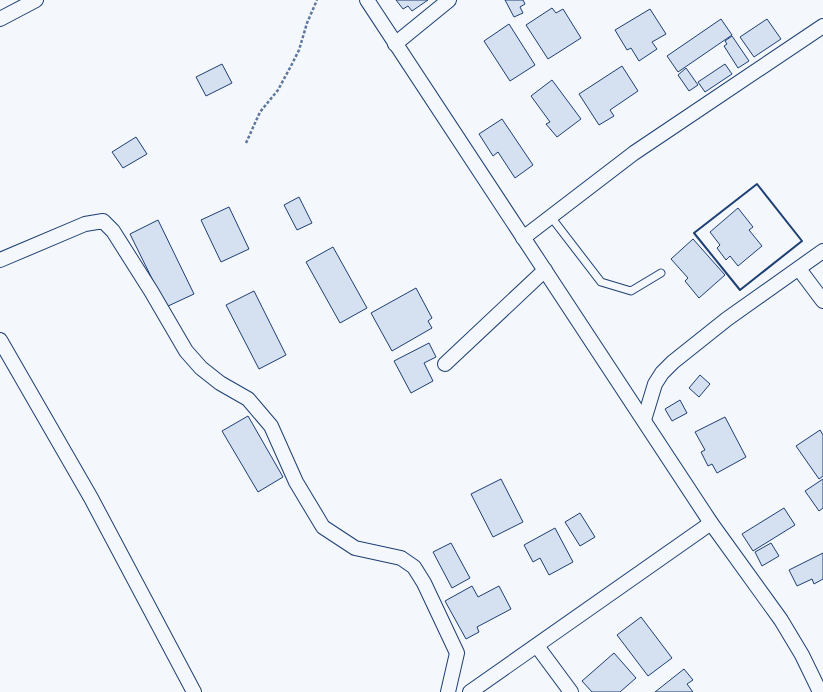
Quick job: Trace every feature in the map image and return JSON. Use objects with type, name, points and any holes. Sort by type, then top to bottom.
[{"type":"street","points":[[0,19],[36,0]]},
{"type":"street","points":[[367,0],[711,523],[781,620],[821,690]]},
{"type":"street","points":[[395,44],[449,0]]},
{"type":"street","points":[[523,238],[634,153],[823,26]]},
{"type":"street","points":[[0,260],[85,224],[103,221],[113,231],[151,290],[186,350],[202,368],[220,383],[248,399],[271,426],[296,482],[323,527],[355,548],[401,558],[414,567],[458,653],[448,692]]},
{"type":"street","points":[[644,420],[655,384],[662,373],[673,362],[727,319],[823,251]]},
{"type":"street","points":[[799,269],[823,301]]},
{"type":"street","points":[[445,364],[544,270]]},
{"type":"street","points":[[0,340],[91,498],[194,692]]},
{"type":"street","points":[[470,692],[711,523]]},
{"type":"street","points":[[537,646],[571,692]]},
{"type":"lane","points":[[551,217],[601,282],[630,291],[661,273]]},
{"type":"path","points":[[246,143],[260,112],[278,90],[299,50],[306,23],[317,0]]},
{"type":"building","points":[[396,0],[428,0],[412,11],[408,6],[403,9]]},
{"type":"building","points":[[505,0],[523,0],[525,4],[520,7],[523,13],[514,17]]},
{"type":"building","points":[[552,8],[556,13],[563,9],[581,38],[548,59],[526,25]]},
{"type":"building","points":[[650,9],[666,34],[652,42],[657,49],[639,61],[631,48],[627,50],[615,30]]},
{"type":"building","points":[[721,19],[732,35],[678,72],[667,56]]},
{"type":"building","points":[[767,19],[781,39],[754,57],[740,37]]},
{"type":"building","points":[[509,24],[535,65],[510,81],[484,41]]},
{"type":"building","points":[[732,36],[749,61],[738,68],[724,46],[727,44],[725,41]]},
{"type":"building","points":[[222,64],[232,83],[206,96],[196,77]]},
{"type":"building","points":[[725,64],[732,74],[705,92],[698,82]]},
{"type":"building","points":[[622,66],[638,91],[610,110],[614,116],[599,125],[579,94]]},
{"type":"building","points":[[686,68],[698,85],[689,91],[678,75]]},
{"type":"building","points":[[552,80],[581,119],[557,137],[546,124],[550,122],[531,96]]},
{"type":"building","points":[[502,119],[533,165],[515,178],[498,152],[493,156],[479,134]]},
{"type":"building","points":[[136,137],[147,154],[123,168],[112,152]]},
{"type":"building","points":[[299,197],[312,223],[297,230],[284,205]]},
{"type":"building","points":[[229,207],[249,249],[221,262],[201,220]]},
{"type":"building","points":[[738,208],[753,227],[749,230],[762,246],[738,266],[730,256],[726,260],[717,248],[720,245],[710,232]]},
{"type":"building","points":[[158,220],[194,294],[166,307],[130,234]]},
{"type":"building","points":[[693,239],[725,275],[699,298],[685,281],[688,278],[671,259]]},
{"type":"building","points":[[333,247],[367,308],[340,323],[306,262]]},
{"type":"building","points":[[416,288],[432,318],[428,321],[432,328],[392,351],[371,313]]},
{"type":"building","points":[[254,291],[286,355],[259,369],[226,305]]},
{"type":"building","points":[[429,343],[436,357],[424,363],[433,381],[411,393],[394,361]]},
{"type":"building","points":[[700,375],[710,384],[699,397],[689,388]]},
{"type":"building","points":[[680,400],[687,413],[672,421],[665,409]]},
{"type":"building","points":[[248,416],[283,477],[258,492],[222,431]]},
{"type":"building","points":[[725,417],[746,457],[717,473],[712,464],[708,466],[701,452],[705,450],[695,432]]},
{"type":"building","points":[[820,430],[823,435],[823,476],[819,479],[796,446]]},
{"type":"building","points":[[501,479],[523,522],[493,537],[471,494]]},
{"type":"building","points":[[823,479],[823,508],[819,511],[805,491]]},
{"type":"building","points":[[784,508],[795,525],[753,551],[742,534]]},
{"type":"building","points":[[580,513],[595,537],[580,546],[565,522]]},
{"type":"building","points":[[555,528],[573,562],[549,575],[540,558],[533,562],[524,545]]},
{"type":"building","points":[[451,543],[470,578],[452,588],[433,552]]},
{"type":"building","points":[[771,543],[779,556],[762,566],[755,552]]},
{"type":"building","points":[[823,553],[823,579],[814,584],[812,579],[797,586],[789,570]]},
{"type":"building","points":[[472,586],[478,597],[499,586],[511,609],[477,627],[479,632],[466,639],[445,601]]},
{"type":"building","points":[[641,617],[672,658],[648,676],[617,635]]},
{"type":"building","points":[[614,653],[636,678],[620,692],[592,692],[582,681]]},
{"type":"building","points":[[684,669],[693,680],[687,684],[693,692],[655,692]]},
{"type":"wall","points":[[757,184],[802,241],[740,290],[694,233],[757,184]]}]
